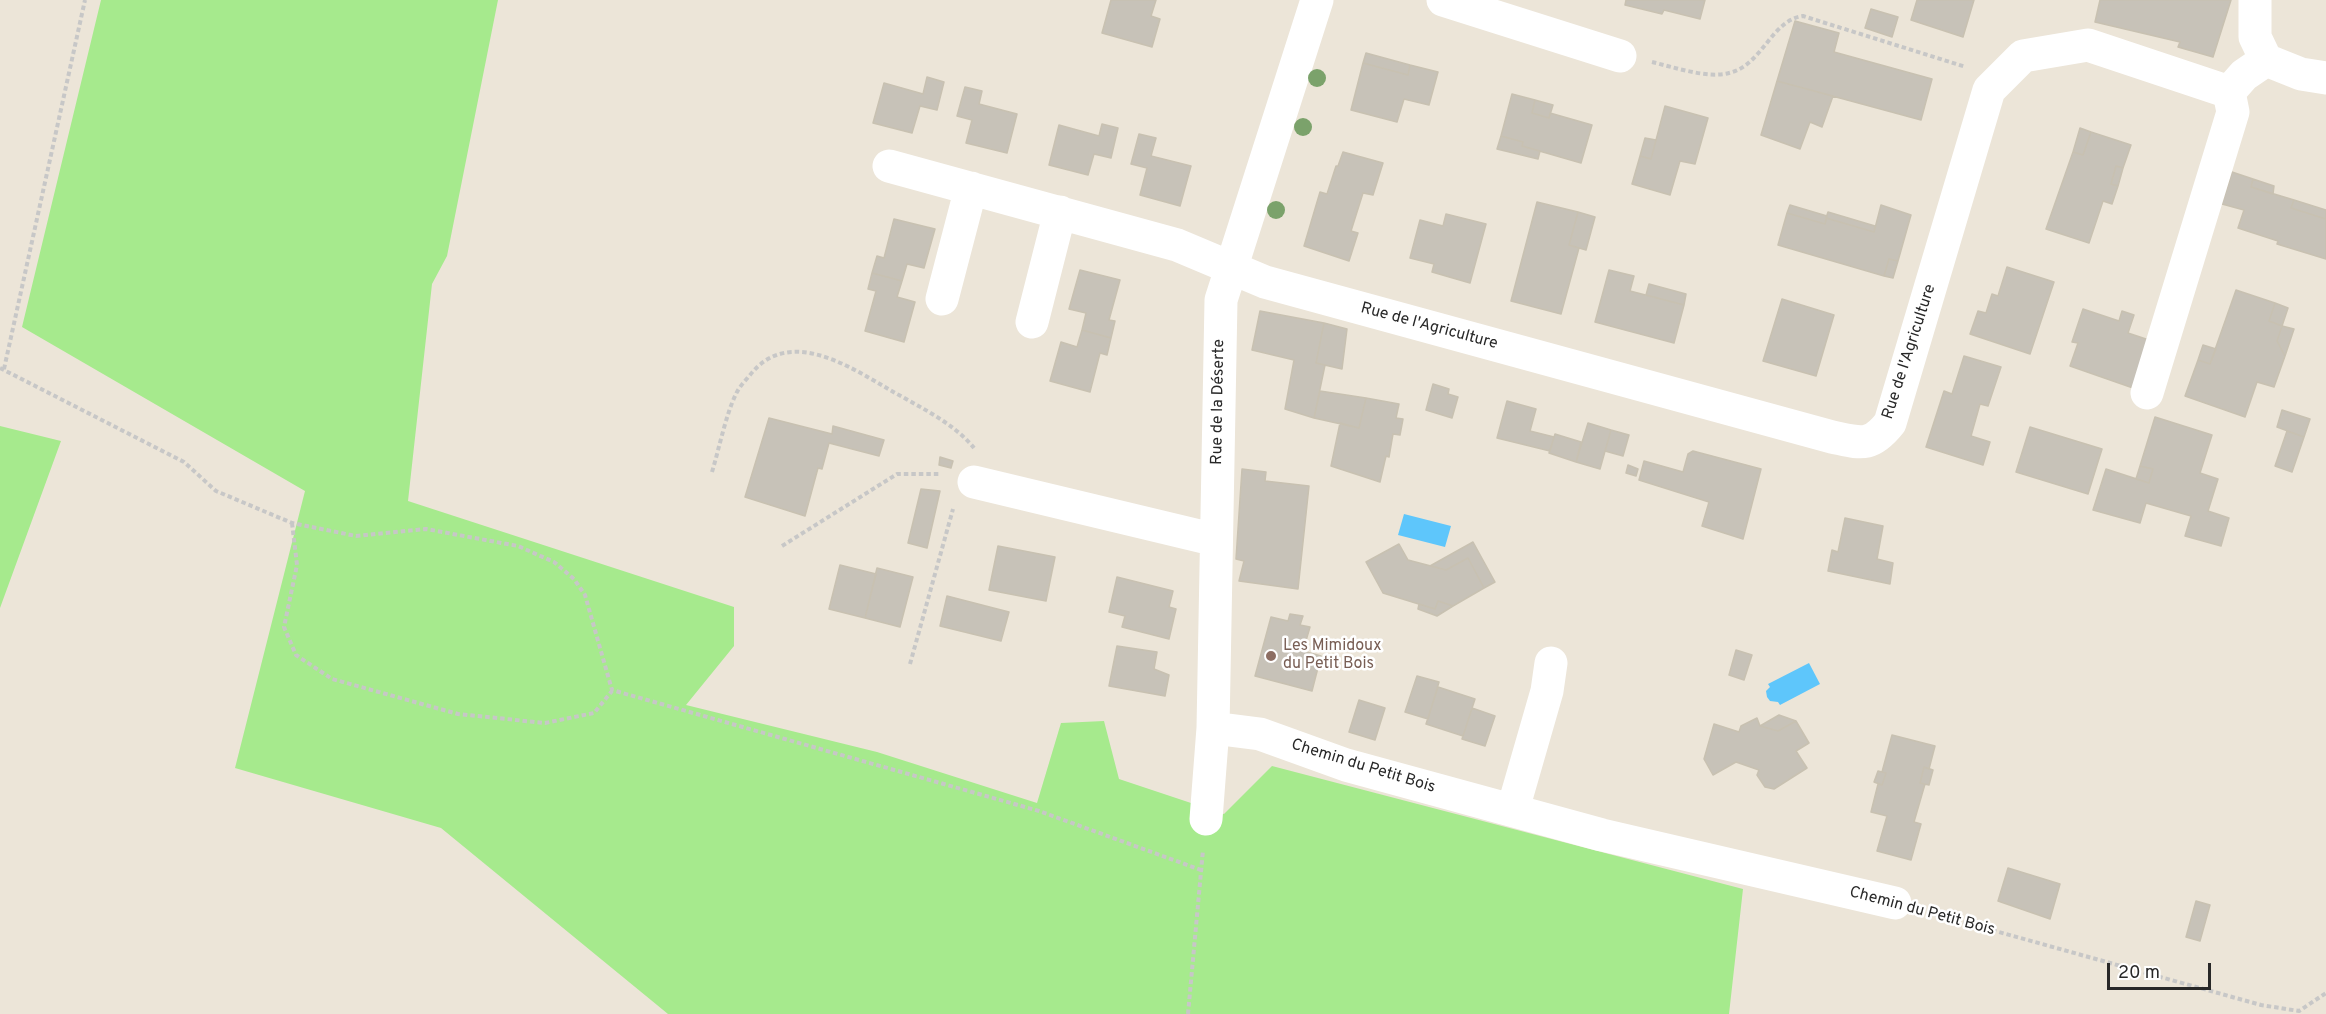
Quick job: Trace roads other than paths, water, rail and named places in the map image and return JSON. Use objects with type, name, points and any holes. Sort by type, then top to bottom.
[{"type":"street","name":"Rue de la Déserte","points":[[1206,819],[1213,728],[1221,300],[1317,0]]},
{"type":"street","points":[[1443,0],[1620,56]]},
{"type":"street","points":[[2255,0],[2255,37],[2266,60],[2301,74],[2326,78]]},
{"type":"street","name":"Rue de l'Agriculture","points":[[1230,268],[1265,282],[1864,444],[1879,436],[1890,423],[1989,90],[2023,56],[2088,45],[2229,92]]},
{"type":"street","points":[[2147,393],[2233,112],[2229,92],[2244,75],[2266,60]]},
{"type":"street","points":[[889,166],[1177,245],[1230,268]]},
{"type":"street","points":[[942,299],[971,188]]},
{"type":"street","points":[[1032,322],[1060,212]]},
{"type":"street","points":[[974,482],[1216,540]]},
{"type":"street","points":[[1513,809],[1547,691],[1551,663]]},
{"type":"street","name":"Chemin du Petit Bois","points":[[1213,728],[1260,734],[1346,765],[1602,835],[1895,903]]},
{"type":"water","points":[[1404,514],[1451,526],[1445,547],[1398,535]]},
{"type":"water","points":[[1809,663],[1820,684],[1780,705],[1778,702],[1770,701],[1766,691],[1770,687],[1768,684]]},
{"type":"place","name":"Les Mimidoux du Petit Bois","points":[[1271,656]]}]
